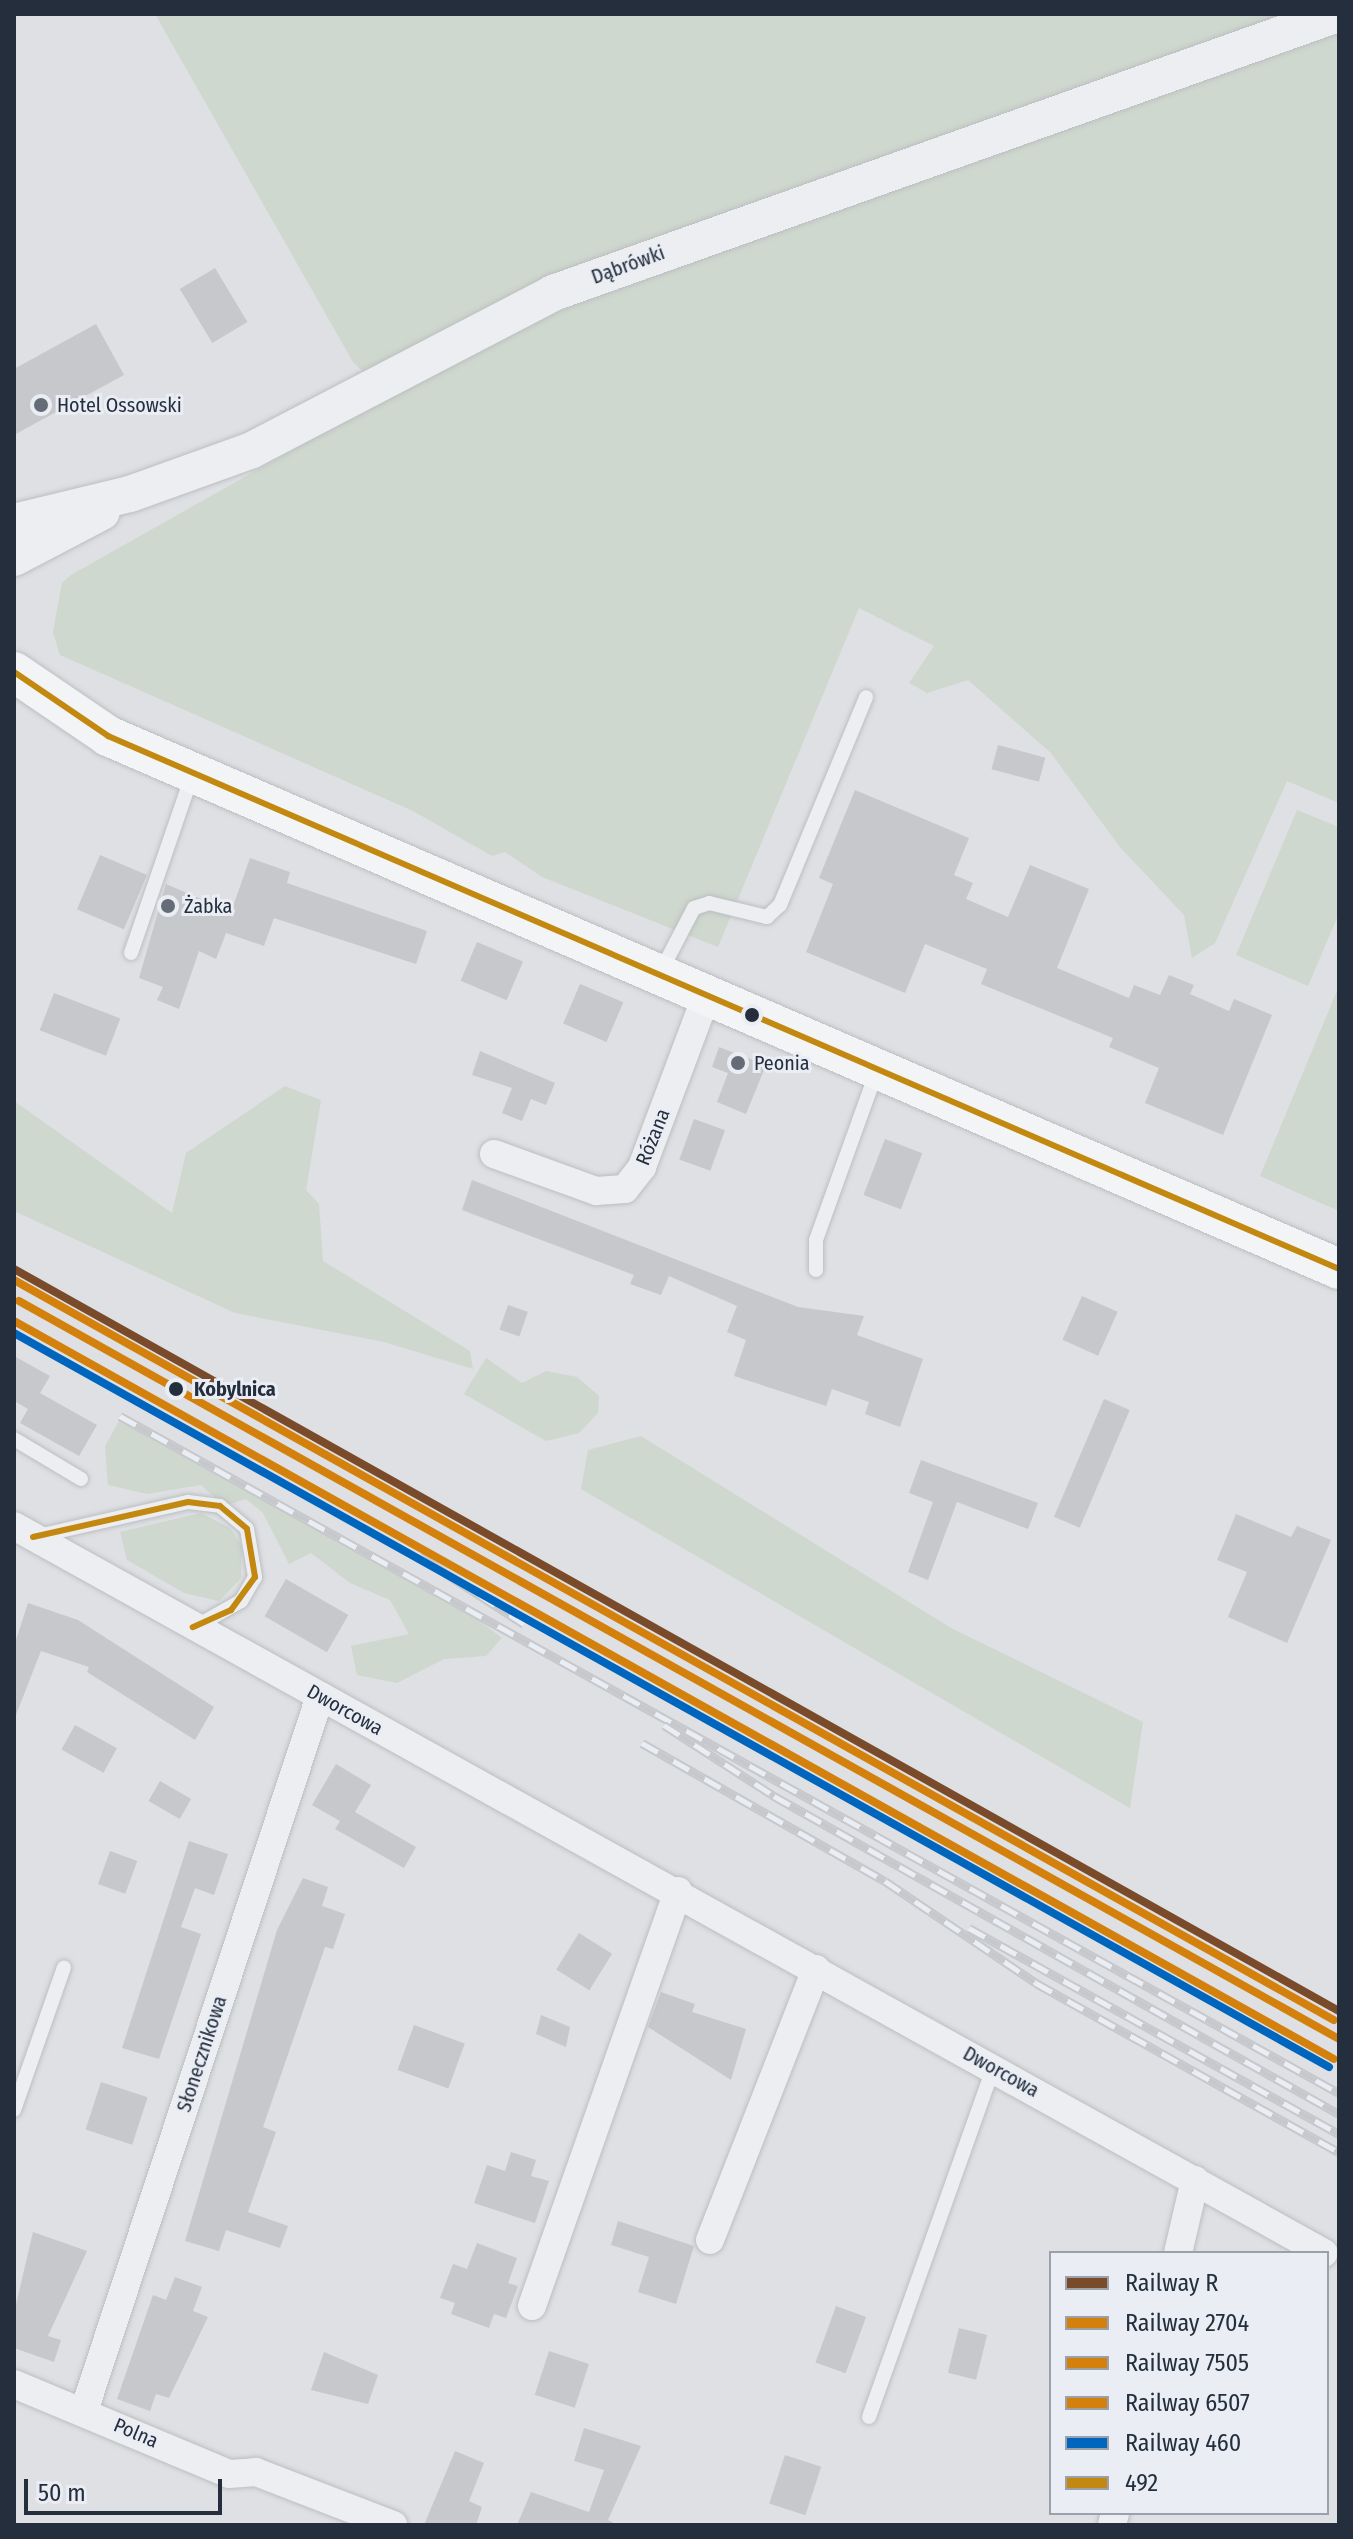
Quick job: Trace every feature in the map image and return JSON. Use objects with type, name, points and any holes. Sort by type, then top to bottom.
[{"type":"main road","points":[[14,672],[108,736],[658,977],[1339,1269]]},
{"type":"main road","points":[[14,704],[77,732],[108,736]]},
{"type":"street","name":"Dąbrówki","points":[[14,522],[130,494],[252,450],[553,293],[1145,77],[1338,14]]},
{"type":"street","name":"Dąbrówki","points":[[14,558],[130,494]]},
{"type":"street","name":"Różana","points":[[494,1154],[596,1191],[625,1189],[642,1167],[706,997]]},
{"type":"street","name":"Dworcowa","points":[[24,1532],[678,1891],[1321,2251]]},
{"type":"street","name":"Słonecznikowa","points":[[84,2411],[320,1696]]},
{"type":"street","points":[[532,2306],[678,1891]]},
{"type":"street","points":[[710,2240],[816,1969]]},
{"type":"street","points":[[1178,2251],[1195,2180]]},
{"type":"street","name":"Polna","points":[[14,2384],[229,2474],[256,2472],[393,2525]]},
{"type":"lane","points":[[658,977],[694,908],[709,903],[767,917],[780,905],[866,697]]},
{"type":"lane","points":[[131,953],[193,773]]},
{"type":"lane","points":[[816,1270],[816,1240],[876,1071]]},
{"type":"lane","points":[[14,1439],[81,1479]]},
{"type":"lane","points":[[24,1532],[188,1502],[220,1506],[247,1529],[255,1577],[231,1610],[193,1627]]},
{"type":"lane","points":[[14,2110],[64,1967]]},
{"type":"lane","points":[[869,2417],[993,2068]]},
{"type":"shaded area","points":[[155,14],[1339,14],[1339,803],[1287,781],[1215,943],[1192,958],[1184,915],[1120,847],[1050,752],[968,680],[927,693],[909,683],[934,646],[859,608],[718,947],[542,877],[505,852],[492,856],[413,811],[60,655],[53,632],[62,583],[71,575],[388,396],[353,362]]},
{"type":"shaded area","points":[[1297,810],[1339,827],[1339,913],[1308,986],[1236,955]]},
{"type":"shaded area","points":[[1339,986],[1339,1211],[1260,1176]]},
{"type":"shaded area","points":[[285,1086],[321,1100],[306,1190],[319,1204],[323,1261],[470,1351],[473,1369],[384,1342],[235,1313],[14,1211],[14,1101],[172,1213],[186,1153]]},
{"type":"shaded area","points":[[486,1358],[522,1383],[546,1371],[577,1377],[599,1396],[598,1413],[579,1433],[546,1441],[464,1394]]},
{"type":"shaded area","points":[[119,1421],[474,1617],[502,1638],[486,1656],[444,1659],[397,1683],[357,1675],[351,1646],[409,1634],[390,1600],[350,1583],[311,1553],[289,1564],[263,1513],[246,1499],[224,1506],[201,1485],[147,1494],[108,1485],[105,1446]]},
{"type":"shaded area","points":[[641,1436],[951,1628],[1143,1722],[1130,1808],[581,1489],[588,1450]]},
{"type":"shaded area","points":[[201,1513],[230,1528],[242,1546],[241,1578],[219,1601],[184,1593],[127,1560],[120,1532]]},
{"type":"building","points":[[215,268],[247,322],[212,343],[180,289]]},
{"type":"building","name":"Hotel Ossowski","points":[[96,324],[124,375],[14,435],[14,369]]},
{"type":"building","points":[[998,745],[1045,758],[1039,782],[992,769]]},
{"type":"building","points":[[855,790],[969,838],[954,875],[973,883],[966,899],[1008,917],[1030,865],[1089,889],[1057,968],[1129,998],[1134,985],[1160,995],[1169,975],[1194,985],[1190,994],[1229,1011],[1234,999],[1272,1015],[1223,1135],[1145,1103],[1159,1068],[1109,1047],[1113,1038],[981,984],[987,969],[925,944],[905,993],[806,952],[833,884],[819,878]]},
{"type":"building","points":[[100,855],[147,875],[124,929],[77,909]]},
{"type":"building","points":[[250,858],[290,872],[287,883],[427,931],[416,964],[274,918],[264,946],[226,933],[216,959],[199,951],[179,1009],[157,1000],[163,987],[139,978],[166,884],[231,912]]},
{"type":"building","points":[[477,942],[523,962],[507,1000],[461,981]]},
{"type":"building","points":[[580,984],[623,1002],[606,1042],[563,1024]]},
{"type":"building","points":[[54,993],[120,1018],[106,1056],[40,1030]]},
{"type":"building","points":[[719,1047],[766,1065],[746,1114],[717,1102],[728,1073],[712,1067]]},
{"type":"building","points":[[480,1051],[555,1083],[546,1105],[531,1099],[522,1121],[502,1113],[512,1088],[472,1075]]},
{"type":"building","points":[[694,1119],[725,1130],[710,1171],[679,1159]]},
{"type":"building","points":[[885,1139],[922,1153],[901,1209],[863,1195]]},
{"type":"building","points":[[472,1180],[798,1307],[864,1316],[857,1335],[923,1359],[900,1427],[865,1414],[869,1402],[832,1389],[826,1406],[734,1376],[746,1340],[727,1332],[737,1306],[669,1276],[661,1295],[630,1284],[634,1275],[462,1210]]},
{"type":"building","points":[[1082,1296],[1118,1312],[1098,1356],[1062,1340]]},
{"type":"building","points":[[508,1305],[528,1312],[519,1336],[500,1330]]},
{"type":"building","points":[[14,1356],[50,1376],[40,1393],[97,1425],[79,1456],[20,1423],[28,1409],[14,1401]]},
{"type":"building","points":[[1104,1399],[1130,1410],[1080,1528],[1054,1517]]},
{"type":"building","points":[[921,1460],[1038,1503],[1028,1529],[957,1502],[928,1580],[908,1572],[933,1502],[909,1493]]},
{"type":"building","points":[[1236,1514],[1291,1537],[1297,1526],[1331,1540],[1287,1643],[1228,1617],[1247,1572],[1217,1560]]},
{"type":"building","points":[[286,1579],[348,1615],[327,1652],[264,1616]]},
{"type":"building","points":[[28,1603],[78,1620],[214,1707],[195,1740],[87,1672],[89,1667],[41,1651],[14,1720],[14,1646]]},
{"type":"building","points":[[75,1725],[117,1748],[103,1773],[61,1749]]},
{"type":"building","points":[[336,1764],[371,1785],[355,1812],[416,1847],[404,1868],[335,1829],[340,1821],[312,1805]]},
{"type":"building","points":[[160,1781],[191,1799],[180,1819],[148,1801]]},
{"type":"building","points":[[189,1841],[228,1854],[214,1895],[195,1888],[181,1927],[201,1934],[159,2059],[122,2048]]},
{"type":"building","points":[[110,1851],[137,1861],[125,1894],[98,1884]]},
{"type":"building","points":[[303,1878],[328,1887],[322,1906],[345,1914],[333,1949],[325,1947],[263,2127],[276,2132],[248,2212],[288,2226],[280,2248],[226,2230],[219,2251],[185,2241],[277,1930]]},
{"type":"building","points":[[579,1933],[612,1954],[589,1990],[556,1969]]},
{"type":"building","points":[[661,1992],[695,2004],[692,2012],[746,2029],[731,2080],[648,2027]]},
{"type":"building","points":[[541,2015],[570,2027],[566,2047],[536,2034]]},
{"type":"building","points":[[414,2025],[465,2043],[448,2089],[398,2070]]},
{"type":"building","points":[[101,2082],[148,2097],[132,2145],[86,2130]]},
{"type":"building","points":[[511,2152],[536,2160],[531,2176],[549,2181],[535,2223],[474,2203],[487,2165],[505,2171]]},
{"type":"building","points":[[618,2221],[694,2246],[676,2304],[638,2292],[649,2257],[611,2245]]},
{"type":"building","points":[[33,2232],[87,2251],[48,2336],[61,2340],[54,2362],[14,2348],[14,2313]]},
{"type":"building","points":[[477,2243],[517,2258],[508,2283],[518,2286],[506,2318],[494,2314],[489,2328],[451,2314],[455,2303],[440,2298],[453,2264],[467,2269]]},
{"type":"building","points":[[175,2277],[202,2287],[193,2311],[208,2317],[169,2398],[156,2394],[150,2411],[117,2399],[153,2295],[166,2300]]},
{"type":"building","points":[[836,2306],[866,2317],[846,2373],[815,2362]]},
{"type":"building","points":[[959,2328],[987,2335],[976,2380],[948,2373]]},
{"type":"building","points":[[549,2351],[589,2364],[575,2408],[535,2395]]},
{"type":"building","points":[[324,2352],[378,2375],[368,2404],[311,2390]]},
{"type":"building","points":[[584,2428],[641,2446],[608,2520],[617,2525],[517,2525],[531,2492],[589,2512],[604,2470],[574,2461]]},
{"type":"building","points":[[455,2451],[484,2463],[469,2501],[482,2507],[476,2525],[424,2525]]},
{"type":"building","points":[[785,2455],[821,2467],[805,2515],[769,2504]]},
{"type":"railway","points":[[120,1416],[1339,2093]]},
{"type":"railway","points":[[419,1556],[524,1624]]},
{"type":"railway","points":[[664,1725],[774,1796],[1339,2114]]},
{"type":"railway","points":[[642,1743],[885,1881],[1036,1983],[1339,2152]]},
{"type":"railway","points":[[969,1928],[1339,2134]]},
{"type":"rail line","name":"R","points":[[14,1269],[1339,2011]]},
{"type":"rail line","name":"2704","points":[[14,1280],[1334,2020]]},
{"type":"rail line","name":"6507","points":[[19,1301],[1339,2039]]},
{"type":"rail line","name":"7505","points":[[14,1321],[1334,2059]]},
{"type":"rail line","name":"460","points":[[14,1333],[1329,2067]]},
{"type":"transit line","name":"492","points":[[14,672],[108,736],[1339,1269]]},
{"type":"transit line","name":"492","points":[[33,1537],[188,1502],[220,1506],[247,1529],[255,1577],[231,1610],[193,1627]]},
{"type":"place","name":"Hotel Ossowski","points":[[41,405]]},
{"type":"place","name":"Żabka","points":[[168,906]]},
{"type":"place","name":"Peonia","points":[[738,1063]]},
{"type":"place","name":"Kobylnica","points":[[176,1389]]}]
